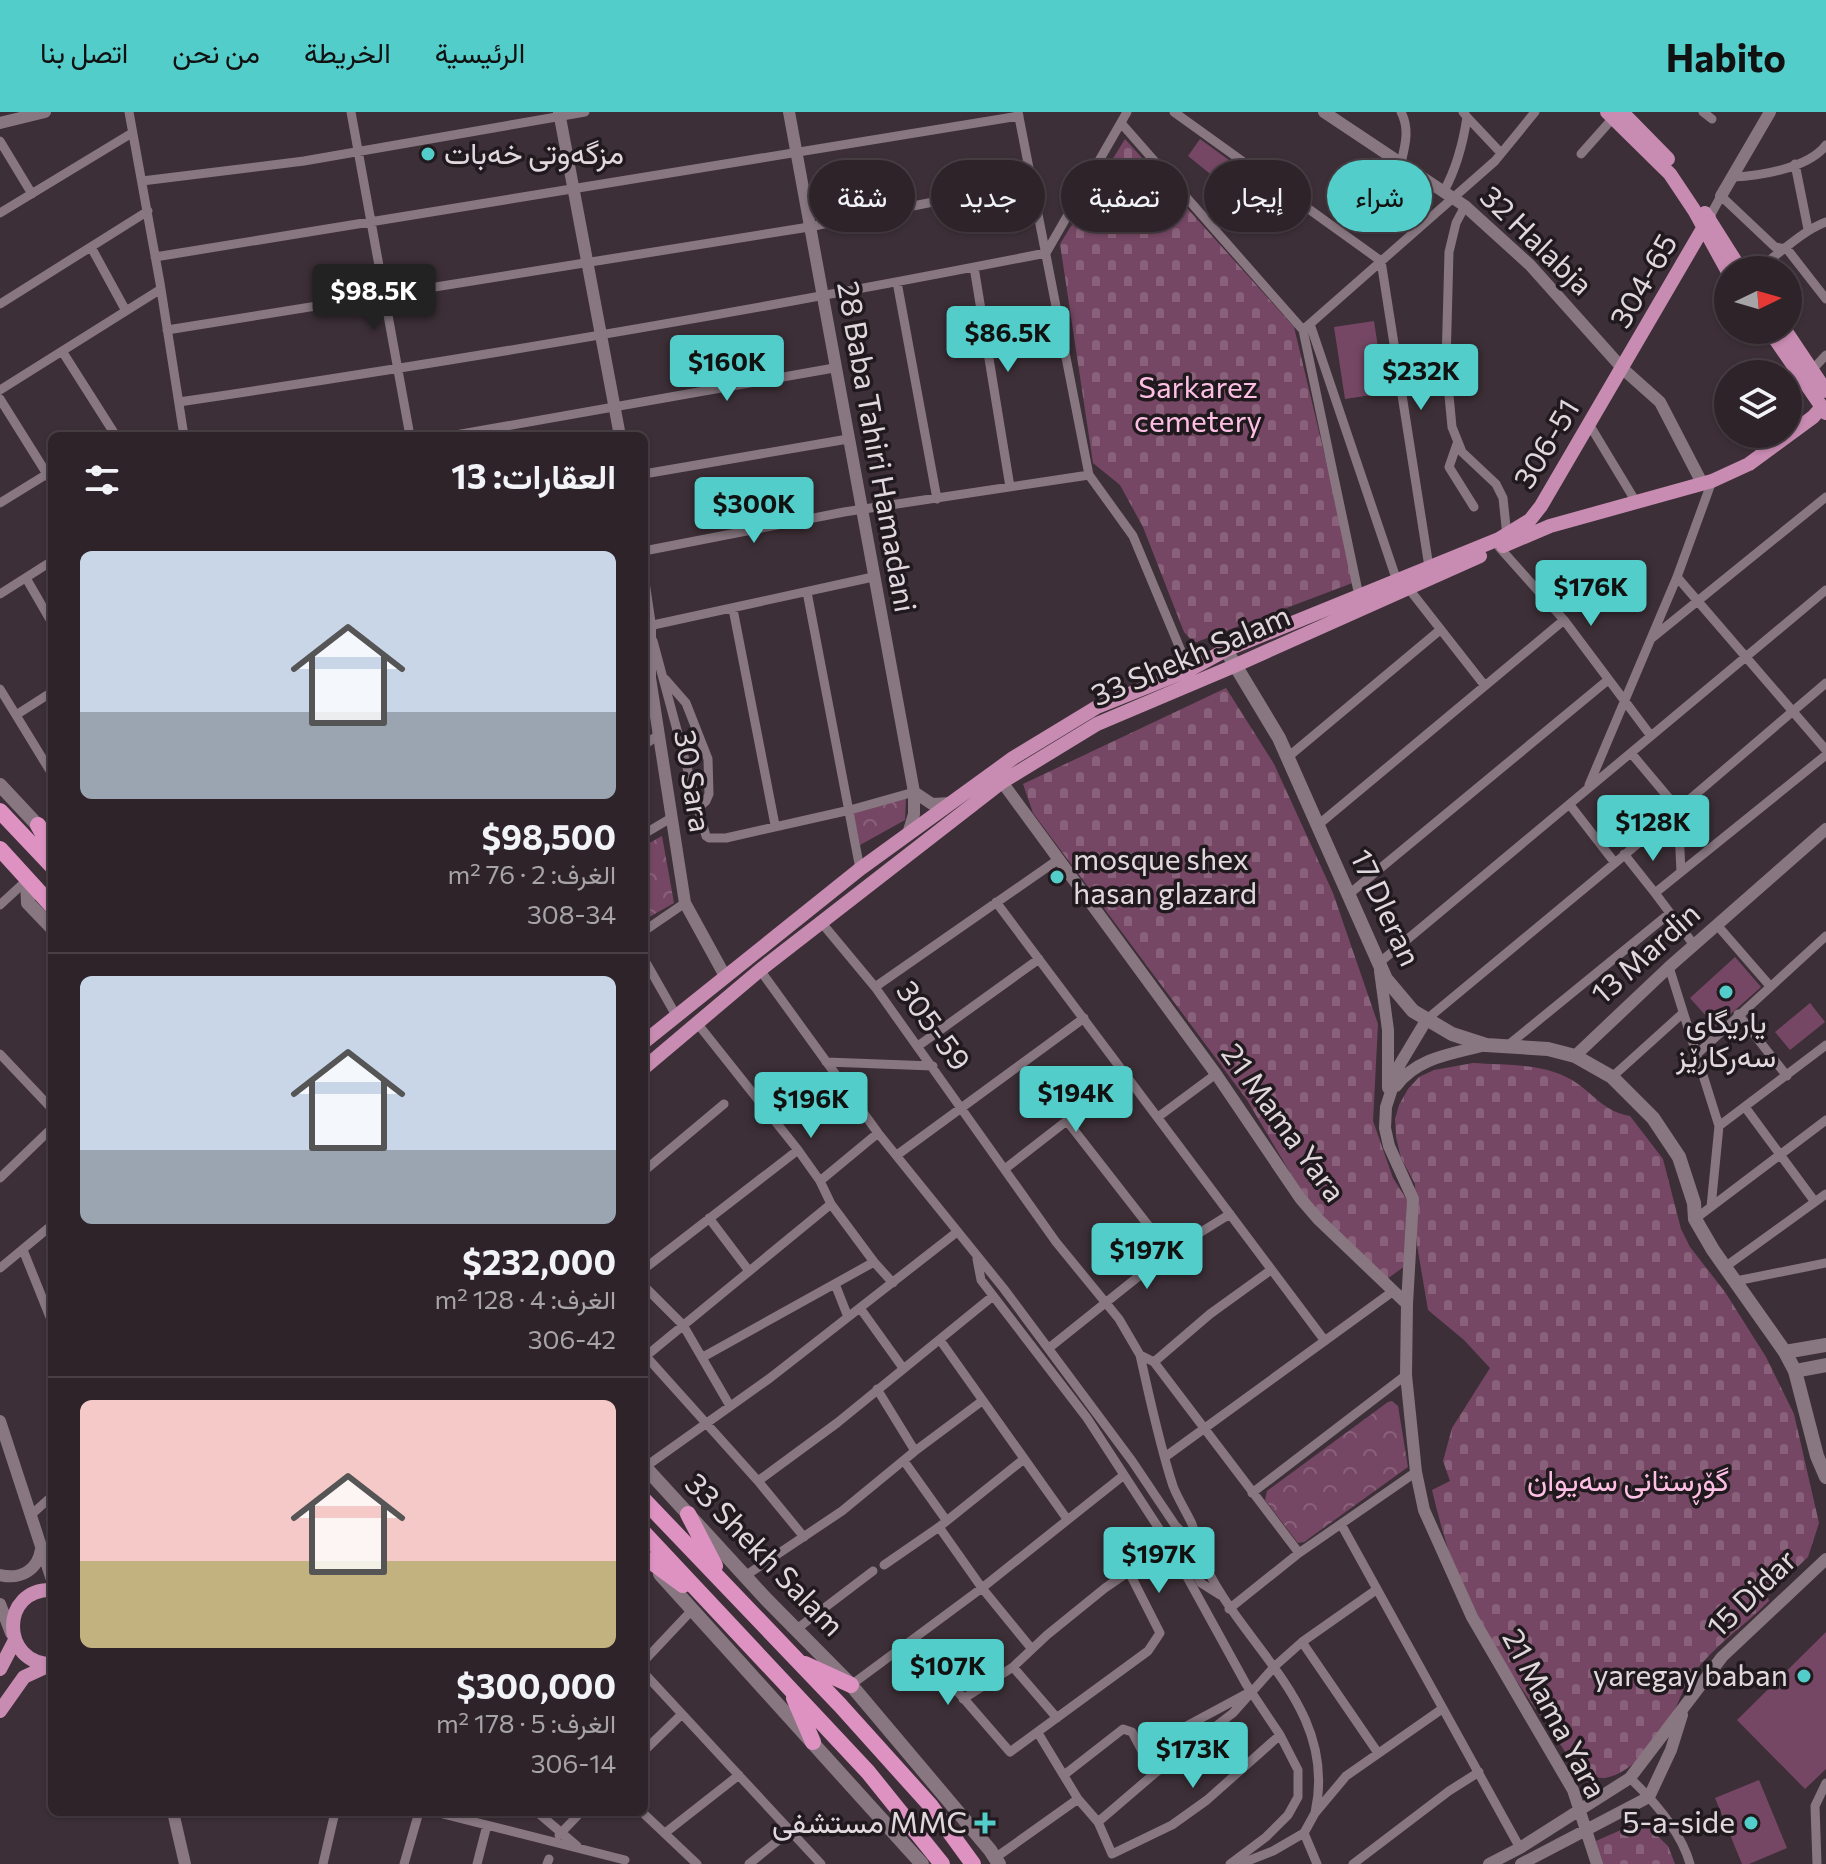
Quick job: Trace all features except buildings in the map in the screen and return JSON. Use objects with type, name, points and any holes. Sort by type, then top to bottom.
[{"type":"highway","points":[[0,811],[48,862]]},
{"type":"highway","points":[[38,825],[48,843]]},
{"type":"highway","points":[[0,849],[48,902]]},
{"type":"highway","points":[[648,1504],[930,1805],[973,1864]]},
{"type":"highway","points":[[688,1514],[725,1585]]},
{"type":"highway","points":[[648,1537],[868,1772],[942,1864]]},
{"type":"highway","points":[[648,1561],[712,1606]]},
{"type":"highway","points":[[797,1661],[851,1685]]},
{"type":"highway","points":[[789,1685],[813,1742]]},
{"type":"main road","points":[[1614,114],[1676,167],[1721,256]]},
{"type":"main road","points":[[1706,224],[1730,256]]},
{"type":"main road","name":"304-65","points":[[1623,369],[1706,224]]},
{"type":"main road","points":[[1779,344],[1825,408]]},
{"type":"main road","points":[[1795,344],[1826,391]]},
{"type":"main road","name":"306-51","points":[[1503,542],[1530,520],[1545,500],[1623,369]]},
{"type":"main road","name":"33 Shekh Salam","points":[[648,1065],[760,970],[1002,782],[1097,724],[1234,666],[1403,585],[1503,542],[1707,482],[1749,464],[1825,408]]},
{"type":"main road","points":[[1545,500],[1547,509],[1566,522]]},
{"type":"main road","name":"33 Shekh Salam","points":[[648,1039],[908,834],[1013,758],[1097,707],[1359,596],[1403,585],[1429,567],[1458,561]]},
{"type":"main road","name":"17 Dleran","points":[[1226,650],[1279,738],[1386,979],[1413,1011],[1452,1034],[1486,1045],[1548,1049],[1575,1056],[1612,1077],[1653,1118],[1679,1157],[1694,1203],[1695,1219],[1795,1371],[1824,1468]]},
{"type":"main road","points":[[0,785],[48,836]]},
{"type":"main road","points":[[858,893],[860,870],[881,876]]},
{"type":"main road","points":[[27,880],[28,903],[48,924]]},
{"type":"main road","points":[[1785,1352],[1826,1345]]},
{"type":"main road","points":[[1795,1371],[1826,1365]]},
{"type":"main road","name":"33 Shekh Salam","points":[[648,1470],[851,1685],[997,1861]]},
{"type":"main road","points":[[648,1562],[922,1864]]},
{"type":"main road","points":[[0,1669],[13,1637],[13,1615],[22,1600],[38,1591],[48,1590]]},
{"type":"main road","points":[[13,1637],[25,1656],[48,1664]]},
{"type":"main road","points":[[0,1711],[24,1677],[48,1665]]},
{"type":"street","points":[[0,123],[40,112]]},
{"type":"street","points":[[129,112],[183,432]]},
{"type":"street","points":[[351,112],[409,432]]},
{"type":"street","points":[[142,181],[304,161],[559,114],[585,112]]},
{"type":"street","name":"28 Baba Tahiri Hamadani","points":[[789,112],[809,227]]},
{"type":"street","points":[[179,402],[398,369],[1046,253],[1127,112]]},
{"type":"street","points":[[1174,112],[1381,261],[1429,567]]},
{"type":"street","name":"32 Halabja","points":[[1324,112],[1396,160]]},
{"type":"street","points":[[1401,112],[1406,121],[1406,144],[1402,160]]},
{"type":"street","points":[[1306,327],[1381,261],[1449,194],[1501,153],[1535,112]]},
{"type":"street","points":[[1703,112],[1712,119]]},
{"type":"street","points":[[1706,224],[1770,112]]},
{"type":"street","points":[[559,114],[619,432]]},
{"type":"street","points":[[155,257],[1019,114],[1028,160]]},
{"type":"street","points":[[1581,154],[1614,114]]},
{"type":"street","points":[[1449,194],[1457,167],[1465,115]]},
{"type":"street","points":[[1465,115],[1501,153]]},
{"type":"street","points":[[1121,123],[1306,327],[1403,585],[1485,686]]},
{"type":"street","points":[[0,213],[132,133]]},
{"type":"street","points":[[0,141],[32,194]]},
{"type":"street","points":[[1733,177],[1758,176],[1795,164],[1819,154],[1826,145]]},
{"type":"street","points":[[1795,164],[1808,229]]},
{"type":"street","name":"32 Halabja","points":[[1432,183],[1465,206],[1530,265],[1623,369],[1660,402],[1707,482]]},
{"type":"street","points":[[1721,196],[1775,247],[1787,249],[1826,299]]},
{"type":"street","points":[[1465,206],[1456,223],[1449,252],[1447,283],[1446,364],[1452,427],[1457,444],[1496,484],[1503,498],[1503,542],[1651,736]]},
{"type":"street","points":[[0,304],[148,211]]},
{"type":"street","points":[[1777,256],[1808,229],[1826,222]]},
{"type":"street","points":[[167,330],[809,227]]},
{"type":"street","name":"28 Baba Tahiri Hamadani","points":[[810,232],[914,792],[914,814],[908,834]]},
{"type":"street","points":[[1042,232],[1089,475],[1133,536],[1189,670]]},
{"type":"street","points":[[91,247],[126,311]]},
{"type":"street","points":[[974,267],[1010,487]]},
{"type":"street","points":[[897,282],[937,499]]},
{"type":"street","points":[[0,390],[161,289]]},
{"type":"street","points":[[1306,327],[1359,596]]},
{"type":"street","points":[[62,351],[113,432]]},
{"type":"street","points":[[1813,369],[1826,355]]},
{"type":"street","points":[[471,432],[834,368]]},
{"type":"street","points":[[0,399],[4,415],[48,475]]},
{"type":"street","points":[[1589,424],[1636,502]]},
{"type":"street","points":[[648,473],[848,439]]},
{"type":"street","points":[[1457,444],[1449,467],[1474,507]]},
{"type":"street","points":[[648,550],[765,526],[1089,475]]},
{"type":"street","points":[[0,503],[48,479]]},
{"type":"street","points":[[1587,790],[1677,577],[1707,482]]},
{"type":"street","points":[[1650,640],[1826,497]]},
{"type":"street","points":[[0,594],[48,564]]},
{"type":"street","points":[[648,626],[873,577]]},
{"type":"street","points":[[1655,893],[1826,752],[1677,577]]},
{"type":"street","points":[[26,578],[48,616]]},
{"type":"street","points":[[1407,1304],[1413,1199],[1389,1146],[1385,1128],[1389,1095],[1388,1030],[1379,963],[1826,590]]},
{"type":"street","points":[[807,592],[860,870]]},
{"type":"street","points":[[733,609],[775,825]]},
{"type":"street","points":[[1318,825],[1564,620]]},
{"type":"street","points":[[648,629],[709,838],[726,838],[914,792],[932,804],[953,802]]},
{"type":"street","points":[[1288,757],[1440,630]]},
{"type":"street","name":"30 Sara","points":[[648,643],[657,736],[685,903],[725,976]]},
{"type":"street","points":[[662,676],[686,703],[708,759],[709,794],[698,808]]},
{"type":"street","points":[[1348,895],[1608,680]]},
{"type":"street","points":[[1389,1095],[1400,1064],[1427,1019],[1826,683]]},
{"type":"street","points":[[0,689],[48,767]]},
{"type":"street","points":[[16,715],[48,695]]},
{"type":"street","points":[[648,742],[657,736]]},
{"type":"street","points":[[1631,753],[1678,809],[1681,872]]},
{"type":"street","name":"21 Mama Yara","points":[[1002,782],[1216,1074],[1300,1198],[1407,1304],[1406,1375],[1416,1472],[1424,1510],[1465,1605],[1573,1790],[1597,1864]]},
{"type":"street","points":[[1570,805],[1615,863]]},
{"type":"street","points":[[648,832],[671,818]]},
{"type":"street","name":"13 Mardin","points":[[1575,1056],[1669,967],[1824,834]]},
{"type":"street","points":[[1624,854],[1694,945]]},
{"type":"street","points":[[875,987],[1059,859]]},
{"type":"street","points":[[0,905],[27,880]]},
{"type":"street","points":[[996,902],[1325,1341]]},
{"type":"street","points":[[648,928],[685,903]]},
{"type":"street","points":[[1507,1046],[1670,913]]},
{"type":"street","name":"305-59","points":[[821,922],[875,987],[1056,1242],[1107,1303],[1140,1355]]},
{"type":"street","points":[[1717,925],[1770,986]]},
{"type":"street","points":[[1696,1055],[1826,936]]},
{"type":"street","points":[[918,1046],[1039,959]]},
{"type":"street","points":[[648,966],[677,1017]]},
{"type":"street","points":[[1669,967],[1719,1126],[1711,1207]]},
{"type":"street","points":[[760,970],[878,1133],[1049,1348],[1175,1525],[1197,1548],[1229,1609],[1275,1666],[1309,1725],[1319,1766],[1320,1791],[1315,1813]]},
{"type":"street","points":[[1612,1077],[1683,1013]]},
{"type":"street","points":[[1738,1014],[1787,1076]]},
{"type":"street","points":[[897,1155],[1084,1018]]},
{"type":"street","points":[[697,1023],[798,1150],[820,1181],[831,1204],[893,1283]]},
{"type":"street","points":[[1389,1095],[1413,1067],[1430,1059],[1486,1045]]},
{"type":"street","points":[[1719,1126],[1826,1045]]},
{"type":"street","points":[[0,1054],[48,1105]]},
{"type":"street","points":[[826,1062],[933,1066]]},
{"type":"street","points":[[1006,1168],[1127,1074]]},
{"type":"street","points":[[1158,1117],[1216,1074]]},
{"type":"street","points":[[648,1168],[724,1104]]},
{"type":"street","points":[[1745,1107],[1815,1202]]},
{"type":"street","points":[[1695,1219],[1826,1120]]},
{"type":"street","points":[[1067,1121],[1169,1252]]},
{"type":"street","points":[[0,1178],[48,1132]]},
{"type":"street","points":[[820,1181],[878,1133]]},
{"type":"street","points":[[648,1266],[798,1150]]},
{"type":"street","points":[[1725,1267],[1826,1194]]},
{"type":"street","points":[[648,1353],[831,1204]]},
{"type":"street","points":[[1049,1348],[1169,1252],[1230,1214]]},
{"type":"street","points":[[709,1218],[749,1271]]},
{"type":"street","points":[[0,1268],[48,1228]]},
{"type":"street","points":[[648,1463],[730,1406],[957,1232]]},
{"type":"street","points":[[23,1250],[48,1312]]},
{"type":"street","points":[[977,1255],[981,1280],[1087,1418],[1169,1544],[1298,1770],[1298,1797],[1288,1815],[1266,1837],[1230,1864]]},
{"type":"street","points":[[703,1357],[874,1262]]},
{"type":"street","points":[[1736,1281],[1826,1263]]},
{"type":"street","points":[[1154,1362],[1210,1314],[1271,1270]]},
{"type":"street","points":[[835,1284],[848,1317]]},
{"type":"street","points":[[648,1290],[683,1325],[730,1406]]},
{"type":"street","points":[[1165,1457],[1392,1292]]},
{"type":"street","points":[[758,1481],[837,1423],[993,1296]]},
{"type":"street","points":[[860,1308],[903,1368]]},
{"type":"street","points":[[940,1340],[1067,1519]]},
{"type":"street","points":[[1140,1355],[1174,1489],[1193,1526],[1197,1548]]},
{"type":"street","points":[[1140,1355],[1154,1362],[1299,1553]]},
{"type":"street","points":[[648,1358],[804,1537]]},
{"type":"street","points":[[1252,1493],[1406,1375]]},
{"type":"street","points":[[877,1389],[915,1451]]},
{"type":"street","points":[[745,1576],[804,1537],[982,1401]]},
{"type":"street","points":[[0,1421],[48,1567]]},
{"type":"street","points":[[884,1565],[1024,1459]]},
{"type":"street","points":[[904,1461],[982,1588],[1031,1648]]},
{"type":"street","points":[[1229,1609],[1299,1553],[1416,1472]]},
{"type":"street","points":[[851,1685],[982,1588],[1124,1475]]},
{"type":"street","points":[[31,1515],[48,1500]]},
{"type":"street","points":[[1341,1524],[1520,1848]]},
{"type":"street","points":[[0,1575],[17,1577],[26,1573],[39,1559],[41,1544]]},
{"type":"street","points":[[963,1699],[1013,1667],[1031,1648],[1105,1588],[1169,1544]]},
{"type":"street","points":[[1169,1544],[1190,1561],[1201,1583],[1221,1595]]},
{"type":"street","name":"15 Didar","points":[[1489,1864],[1535,1839],[1630,1778],[1722,1657],[1826,1559]]},
{"type":"street","points":[[798,1628],[873,1571]]},
{"type":"street","points":[[913,1640],[1010,1752],[1148,1651],[1160,1633],[1129,1572]]},
{"type":"street","points":[[1098,1822],[1233,1713],[1275,1666],[1302,1642],[1376,1590]]},
{"type":"street","points":[[0,1604],[13,1637]]},
{"type":"street","points":[[648,1657],[693,1609]]},
{"type":"street","points":[[1302,1642],[1378,1753]]},
{"type":"street","points":[[1013,1667],[1057,1718]]},
{"type":"street","points":[[648,1680],[821,1864]]},
{"type":"street","points":[[1142,1750],[1251,1692]]},
{"type":"street","name":"15 Didar","points":[[1649,1797],[1671,1750],[1685,1704]]},
{"type":"street","points":[[1240,1864],[1252,1862],[1304,1833],[1315,1813],[1346,1776],[1442,1709]]},
{"type":"street","points":[[648,1747],[682,1714]]},
{"type":"street","points":[[1064,1775],[1123,1729],[1132,1732],[1154,1774]]},
{"type":"street","points":[[1038,1733],[1078,1799],[1098,1822],[1112,1854]]},
{"type":"street","points":[[1106,1864],[1112,1854],[1172,1825],[1207,1800],[1280,1735]]},
{"type":"street","points":[[1353,1864],[1479,1772]]},
{"type":"street","points":[[665,1833],[739,1775]]},
{"type":"street","points":[[1630,1778],[1649,1797],[1686,1848],[1690,1864]]},
{"type":"street","points":[[1817,1864],[1815,1806],[1826,1783]]},
{"type":"street","points":[[1521,1864],[1546,1858],[1649,1797]]},
{"type":"street","points":[[997,1861],[1078,1799]]},
{"type":"street","points":[[174,1816],[185,1864]]},
{"type":"street","points":[[323,1864],[334,1816]]},
{"type":"street","points":[[404,1864],[418,1816]]},
{"type":"street","points":[[451,1816],[558,1838],[625,1863]]},
{"type":"street","points":[[540,1816],[558,1838]]},
{"type":"street","points":[[558,1838],[577,1816]]},
{"type":"street","points":[[646,1816],[697,1864]]},
{"type":"street","points":[[477,1864],[487,1825]]},
{"type":"street","points":[[749,1864],[791,1830]]},
{"type":"street","points":[[1304,1833],[1317,1864]]},
{"type":"street","points":[[1535,1839],[1546,1858]]},
{"type":"green space","name":"Sarkarez cemetery","points":[[1125,139],[1144,160],[1112,160]]},
{"type":"green space","points":[[1200,139],[1229,160],[1204,160],[1204,169],[1188,156]]},
{"type":"green space","name":"Sarkarez cemetery","points":[[1188,209],[1204,227],[1204,232],[1209,232],[1294,327],[1355,582],[1194,643],[1184,632],[1143,527],[1120,485],[1093,463],[1060,244],[1067,232],[1188,232]]},
{"type":"green space","points":[[1374,321],[1385,393],[1345,399],[1334,327]]},
{"type":"green space","points":[[1226,688],[1274,764],[1333,893],[1378,1024],[1373,1121],[1393,1178],[1407,1200],[1405,1266],[1387,1279],[1310,1206],[1247,1100],[1033,813],[1023,784]]},
{"type":"green space","points":[[906,798],[905,820],[860,845],[853,812]]},
{"type":"green space","points":[[662,836],[674,903],[648,918],[648,844]]},
{"type":"green space","name":"یاریگای سەرکارێز","points":[[1735,957],[1761,987],[1716,1027],[1690,998]]},
{"type":"green space","points":[[1810,1003],[1825,1022],[1790,1050],[1775,1032]]},
{"type":"green space","name":"گۆڕستانی سەیوان","points":[[1473,1063],[1537,1068],[1561,1074],[1606,1106],[1630,1116],[1663,1159],[1681,1229],[1690,1247],[1725,1292],[1766,1357],[1794,1414],[1819,1523],[1808,1557],[1789,1575],[1766,1590],[1769,1601],[1702,1664],[1690,1679],[1660,1736],[1635,1763],[1605,1778],[1594,1777],[1576,1768],[1486,1633],[1455,1568],[1432,1490],[1450,1481],[1443,1461],[1452,1428],[1490,1368],[1464,1340],[1428,1310],[1417,1245],[1415,1184],[1401,1158],[1395,1119],[1408,1089],[1419,1077],[1434,1070]]},
{"type":"green space","points":[[1392,1401],[1398,1406],[1408,1467],[1304,1542],[1298,1543],[1265,1500],[1267,1491]]},
{"type":"green space","name":"yaregay baban","points":[[1826,1632],[1826,1769],[1805,1789],[1737,1720]]},
{"type":"green space","name":"5-a-side","points":[[1759,1780],[1787,1848],[1742,1864],[1715,1798]]},
{"type":"green space","points":[[1645,1824],[1668,1846],[1675,1864],[1601,1864],[1596,1841],[1632,1825]]},
{"type":"place","name":"مزگەوتی خەبات","points":[[428,154]]},
{"type":"place","name":"mosque shex hasan glazard","points":[[1057,877]]},
{"type":"place","name":"یاریگای سەرکارێز","points":[[1726,992]]},
{"type":"place","name":"yaregay baban","points":[[1804,1676]]},
{"type":"place","name":"مستشفى MMC","points":[[985,1823]]},
{"type":"place","name":"5-a-side","points":[[1751,1823]]}]
